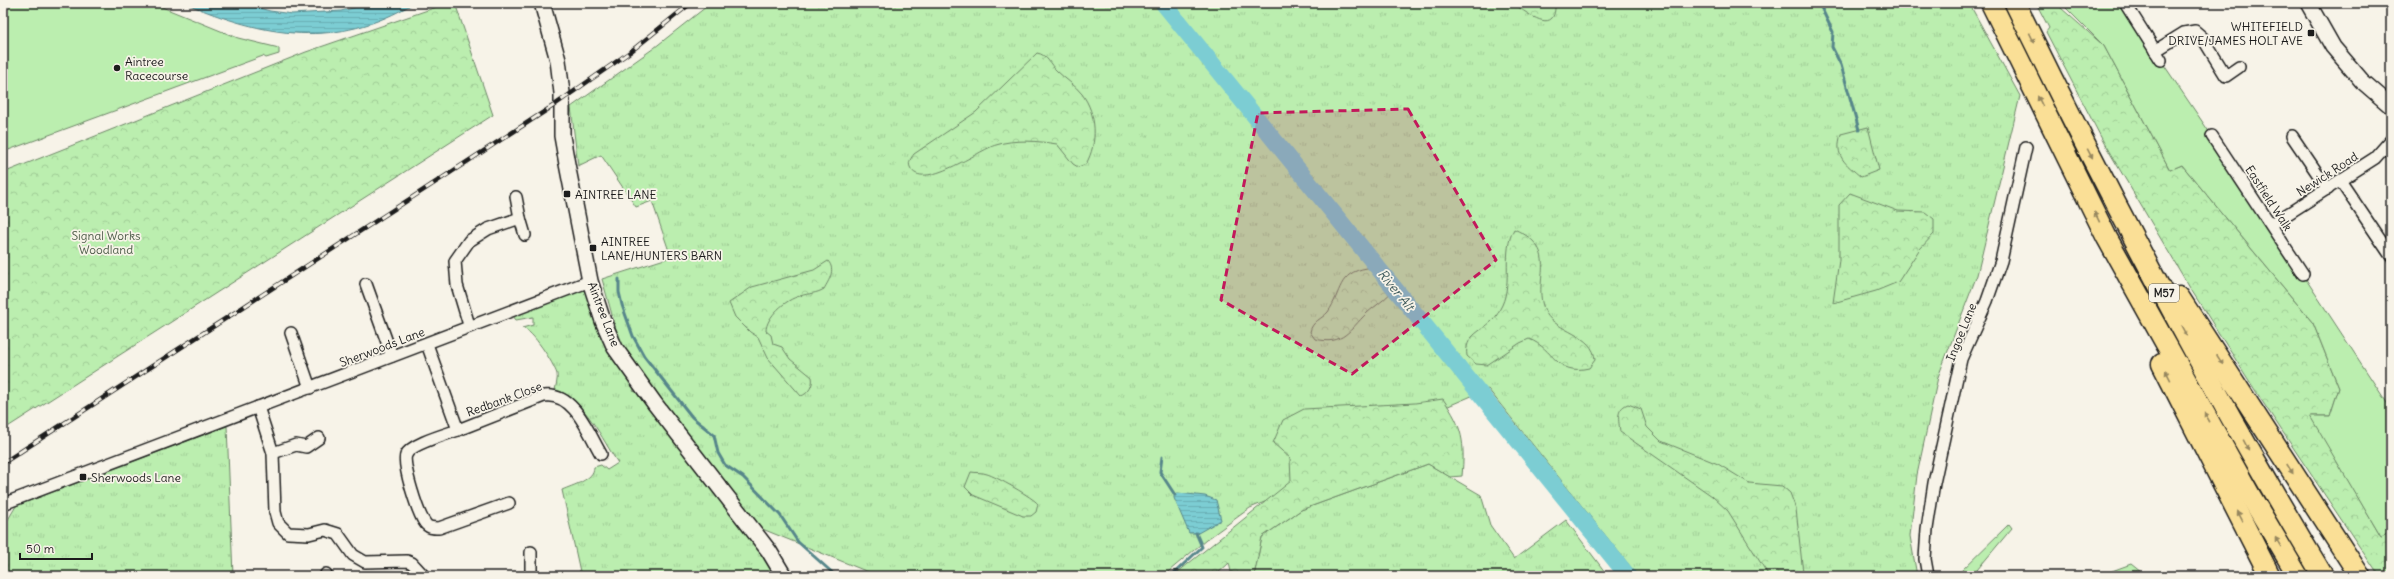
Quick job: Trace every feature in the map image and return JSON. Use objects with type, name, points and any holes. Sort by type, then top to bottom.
[{"type":"highway","name":"M57","points":[[1991,3],[2107,238],[2250,495],[2298,576]]},
{"type":"highway","name":"M57","points":[[2015,3],[2113,199],[2267,483],[2323,576]]},
{"type":"highway","name":"M57","points":[[2113,199],[2175,290],[2360,576]]},
{"type":"highway","name":"M57","points":[[2107,238],[2153,345],[2270,576]]},
{"type":"main road","name":"Aintree Lane","points":[[542,3],[558,60],[562,84],[562,136],[590,280],[615,348],[655,404],[769,551],[784,576]]},
{"type":"main road","points":[[2308,3],[2333,47],[2362,81],[2391,106]]},
{"type":"street","points":[[2125,3],[2158,56],[2184,33],[2195,31],[2202,37],[2226,76],[2239,67]]},
{"type":"street","name":"Eastfield Walk","points":[[2212,136],[2272,224],[2303,274]]},
{"type":"street","points":[[2292,136],[2328,189]]},
{"type":"street","name":"Newick Road","points":[[2272,224],[2341,182],[2375,158],[2391,140]]},
{"type":"street","name":"Ingoe Lane","points":[[1928,576],[1925,559],[1927,529],[1934,483],[1961,359],[1988,301],[2001,261],[2026,147]]},
{"type":"street","points":[[2341,182],[2390,254]]},
{"type":"street","points":[[516,197],[525,235]]},
{"type":"street","points":[[469,325],[457,284],[455,261],[469,241],[488,229],[520,218]]},
{"type":"street","name":"Sherwoods Lane","points":[[3,504],[427,344],[469,325],[512,312],[590,280]]},
{"type":"street","points":[[366,284],[392,356]]},
{"type":"street","points":[[291,333],[310,388]]},
{"type":"street","name":"Redbank Close","points":[[427,344],[458,430]]},
{"type":"street","name":"Redbank Close","points":[[508,503],[439,528],[432,528],[424,522],[404,465],[406,454],[412,448],[544,396],[556,396],[571,406],[601,454]]},
{"type":"street","points":[[258,407],[273,452],[275,512],[278,523],[288,532],[309,534],[325,530],[338,534],[353,555],[365,562],[412,563],[424,576]]},
{"type":"street","points":[[273,452],[296,445],[306,447],[319,438]]},
{"type":"street","points":[[531,552],[531,576]]},
{"type":"highlighted area","points":[[1408,109],[1496,260],[1352,374],[1221,300],[1258,113]]},
{"type":"green space","name":"Aintree Racecourse","points":[[3,3],[152,3],[238,38],[279,48],[279,54],[266,58],[263,56],[3,152]]},
{"type":"green space","name":"Signal Works Woodland","points":[[448,3],[455,3],[493,115],[3,430],[3,173],[306,52]]},
{"type":"green space","points":[[711,3],[1969,3],[2020,96],[1977,275],[1938,377],[1917,475],[1910,536],[1917,576],[1638,576],[1488,389],[1446,407],[1306,485],[1250,508],[1206,540],[1163,576],[878,576],[760,528],[677,424],[619,340],[602,279],[671,257],[652,201],[636,207],[601,155],[578,166],[571,107],[654,48]]},
{"type":"green space","points":[[1513,3],[1555,3],[1554,13],[1551,19],[1546,21],[1539,20]]},
{"type":"green space","points":[[2036,3],[2059,3],[2061,8],[2104,46],[2170,170],[2182,165],[2313,323],[2339,388],[2330,416],[2311,416],[2381,537],[2391,532],[2391,576],[2379,576],[2264,404],[2190,288],[2104,143],[2046,32],[2049,28]]},
{"type":"green space","points":[[2061,3],[2122,3],[2212,136],[2391,409],[2391,532],[2381,537],[2310,416],[2330,416],[2339,388],[2313,323],[2182,165],[2170,170],[2104,46]]},
{"type":"green space","points":[[1037,53],[1044,56],[1057,71],[1082,94],[1091,110],[1094,138],[1093,147],[1086,164],[1078,167],[1073,164],[1057,144],[1034,141],[1018,141],[1003,143],[988,148],[938,173],[926,175],[916,174],[909,165],[914,154],[976,112]]},
{"type":"green space","points":[[1868,127],[1879,170],[1861,177],[1842,159],[1839,142],[1841,134]]},
{"type":"green space","points":[[1850,193],[1898,211],[1925,212],[1934,219],[1934,234],[1919,250],[1898,282],[1876,291],[1833,303],[1839,260],[1839,205]]},
{"type":"green space","points":[[1514,229],[1529,238],[1538,247],[1542,257],[1541,289],[1542,301],[1546,313],[1558,325],[1588,344],[1593,351],[1595,360],[1589,368],[1569,368],[1562,365],[1538,343],[1529,339],[1520,343],[1487,365],[1476,364],[1467,356],[1467,349],[1470,339],[1494,319],[1502,305],[1507,286],[1508,247]]},
{"type":"green space","points":[[828,261],[832,271],[830,279],[824,289],[795,298],[783,305],[769,320],[766,331],[771,335],[773,344],[782,347],[790,359],[812,377],[810,389],[801,396],[768,358],[758,337],[750,332],[735,317],[729,303],[752,287],[814,270]]},
{"type":"green space","points":[[1367,268],[1375,268],[1393,290],[1345,335],[1333,340],[1325,341],[1315,339],[1310,332],[1311,328],[1328,312],[1345,279],[1350,274]]},
{"type":"green space","points":[[586,288],[616,361],[635,389],[633,390],[634,392],[636,390],[779,576],[581,576],[562,490],[587,479],[593,472],[594,467],[601,465],[607,470],[618,463],[599,432],[583,410],[575,401],[565,394],[555,390],[557,374],[552,363],[537,340],[522,328],[533,325],[533,317],[516,320],[513,316]]},
{"type":"green space","points":[[1443,399],[1459,427],[1463,445],[1462,476],[1450,477],[1428,464],[1301,510],[1262,537],[1254,576],[1232,576],[1229,563],[1215,576],[1173,576],[1291,481],[1290,458],[1273,443],[1283,420],[1304,409],[1415,403]]},
{"type":"green space","points":[[1628,404],[1641,409],[1647,427],[1661,441],[1718,464],[1749,483],[1782,486],[1790,493],[1796,509],[1803,573],[1801,576],[1769,576],[1728,511],[1712,496],[1620,432],[1619,412]]},
{"type":"green space","points":[[227,426],[233,576],[3,576],[3,528],[16,506]]},
{"type":"green space","points":[[1428,464],[1481,495],[1490,525],[1514,559],[1566,520],[1608,576],[1254,576],[1262,537],[1301,510]]},
{"type":"green space","points":[[971,472],[983,473],[991,476],[1022,492],[1038,504],[1036,512],[1031,516],[1023,516],[973,495],[965,487]]},
{"type":"green space","points":[[2009,524],[2012,528],[1972,576],[1956,576]]},
{"type":"green space","points":[[2131,564],[2146,576],[2117,576],[2112,571]]},
{"type":"water","points":[[185,3],[241,3],[270,11],[292,14],[341,11],[373,3],[414,3],[385,18],[357,28],[328,33],[300,33],[272,30],[244,24],[215,15]]},
{"type":"water","points":[[1178,493],[1205,496],[1216,500],[1221,520],[1198,533],[1189,533],[1174,498],[1174,494]]},
{"type":"waterway","name":"River Alt","points":[[1163,3],[1628,576]]},
{"type":"waterway","points":[[1819,3],[1833,32],[1832,47],[1841,65],[1859,130]]},
{"type":"waterway","points":[[619,279],[619,292],[622,305],[633,336],[644,356],[692,417],[714,435],[718,453],[725,465],[743,477],[780,515],[798,542],[836,576]]},
{"type":"waterway","points":[[1162,457],[1160,472],[1175,495]]},
{"type":"waterway","points":[[1171,576],[1202,547],[1196,533]]},
{"type":"railway","points":[[3,463],[553,106],[630,52],[691,3]]},
{"type":"place","name":"WHITEFIELD DRIVE/JAMES HOLT AVE","points":[[2311,33]]},
{"type":"place","name":"Aintree Racecourse","points":[[117,68]]},
{"type":"place","name":"AINTREE LANE","points":[[567,194]]},
{"type":"place","name":"AINTREE LANE/HUNTERS BARN","points":[[593,248]]},
{"type":"place","name":"Sherwoods Lane","points":[[83,477]]}]
